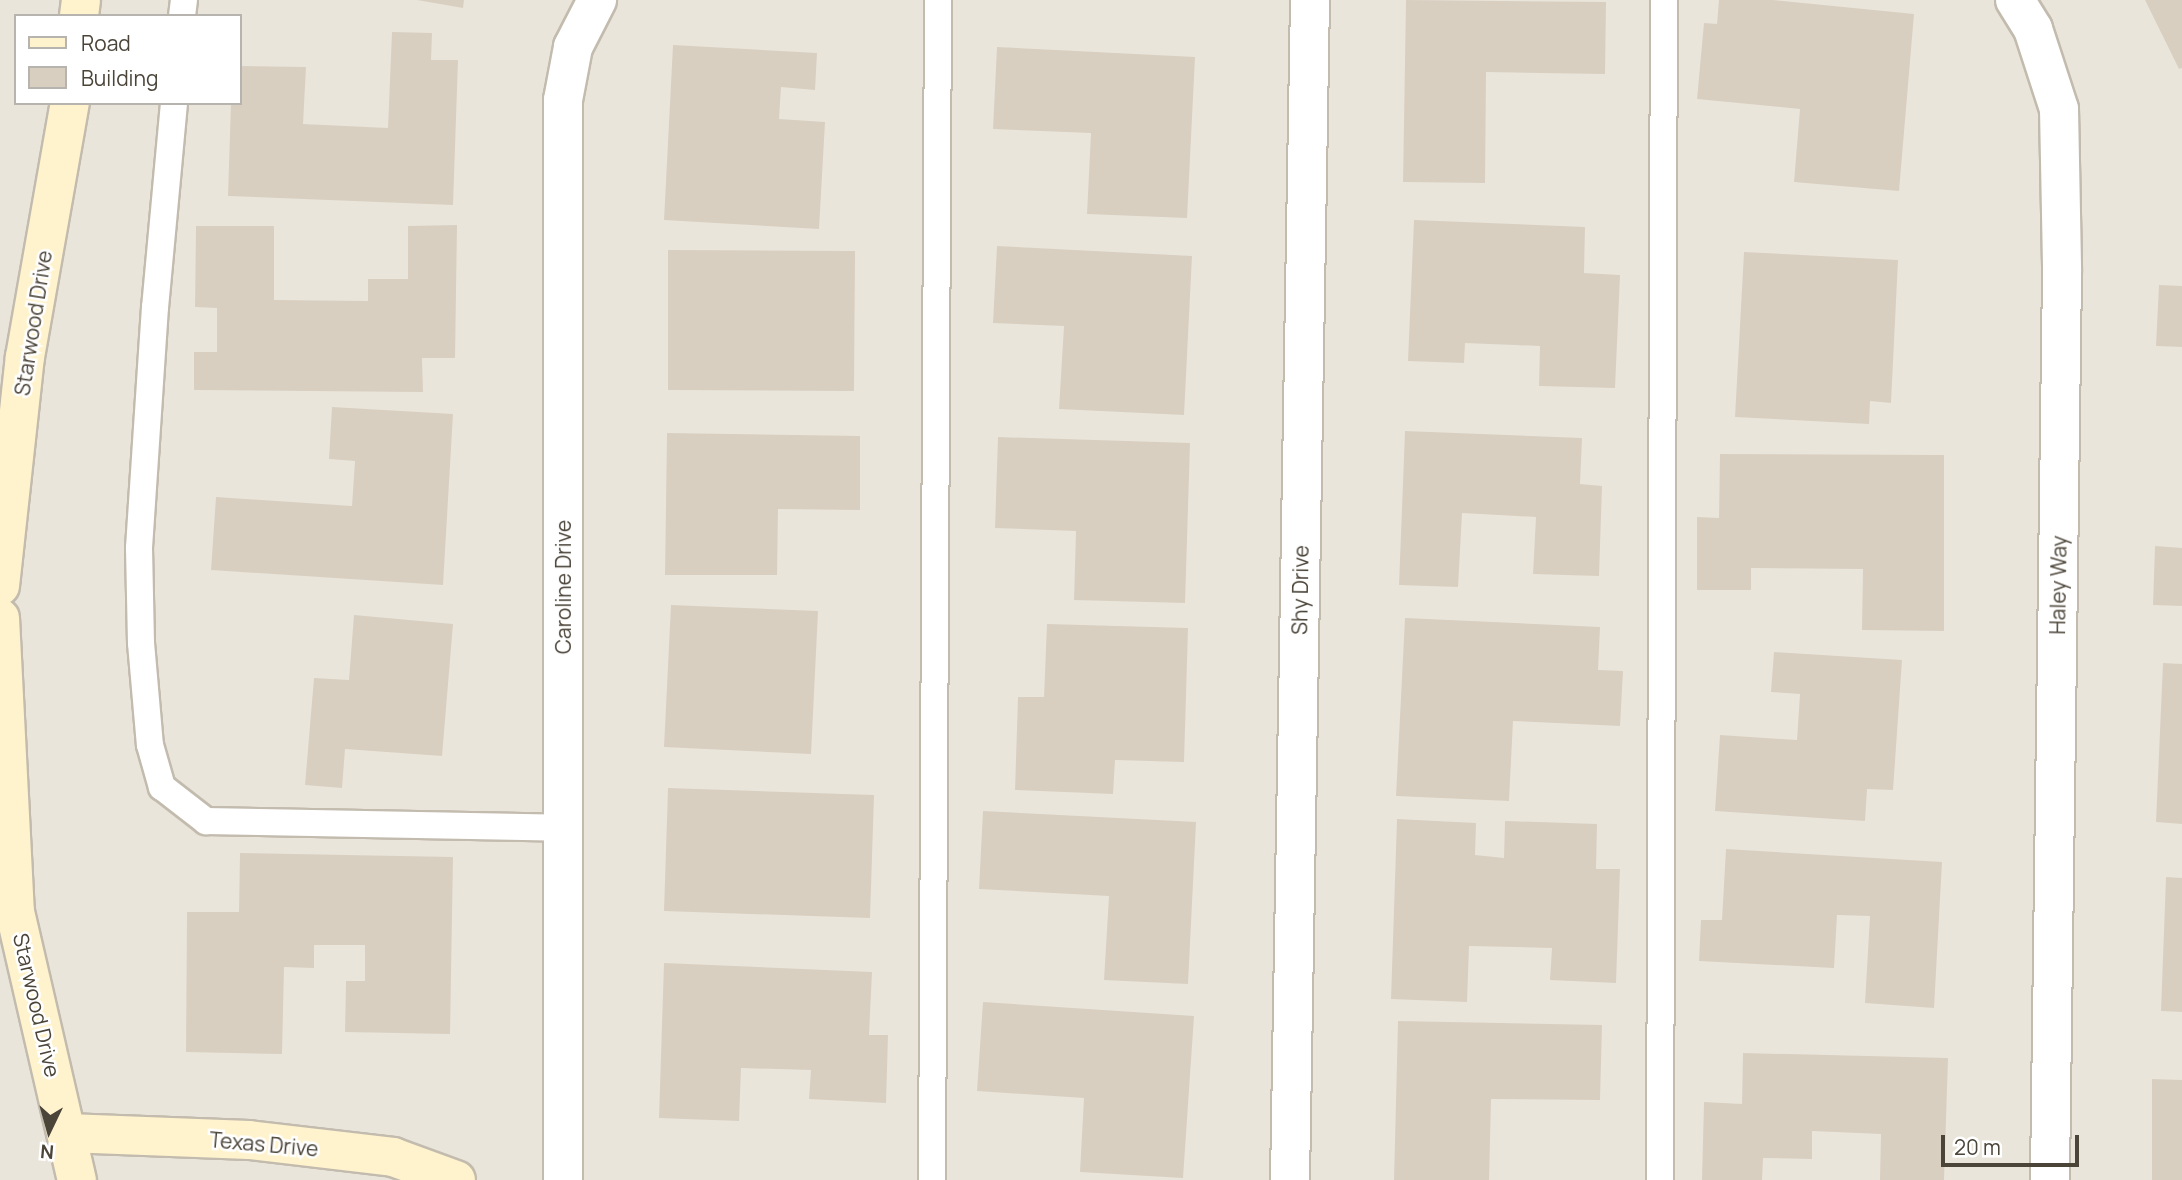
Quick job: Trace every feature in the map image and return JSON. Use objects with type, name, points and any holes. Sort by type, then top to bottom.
[{"type":"street","name":"Caroline Drive","points":[[563,1180],[563,100],[573,47],[597,0]]},
{"type":"street","name":"Shy Drive","points":[[1290,1180],[1310,0]]},
{"type":"street","name":"Haley Way","points":[[2015,0],[2033,29],[2059,109],[2062,272],[2050,1180]]},
{"type":"street","name":"Starwood Drive","points":[[0,586],[25,357],[70,105]]},
{"type":"street","name":"Starwood Drive","points":[[0,618],[15,912],[77,1180]]},
{"type":"street","name":"Texas Drive","points":[[67,1133],[249,1140],[380,1155],[393,1157],[456,1180]]},
{"type":"lane","points":[[932,1180],[938,0]]},
{"type":"lane","points":[[1660,1180],[1664,0]]},
{"type":"lane","points":[[174,105],[155,307],[139,548],[141,643],[150,745],[162,786],[206,821],[564,828]]},
{"type":"shaded area","points":[[0,0],[2182,0],[2182,1180],[0,1180]]},
{"type":"building","points":[[417,0],[464,0],[463,8]]},
{"type":"building","points":[[1406,0],[1606,2],[1605,74],[1486,72],[1485,183],[1403,182]]},
{"type":"building","points":[[1719,0],[1773,0],[1914,14],[1899,191],[1794,182],[1800,109],[1697,99],[1704,23],[1717,24]]},
{"type":"building","points":[[2145,0],[2182,0],[2182,68],[2179,69]]},
{"type":"building","points":[[392,32],[432,33],[431,60],[458,60],[453,205],[228,196],[231,105],[242,105],[242,66],[306,67],[303,124],[388,128]]},
{"type":"building","points":[[673,45],[817,53],[815,90],[781,87],[779,119],[825,122],[819,229],[664,220]]},
{"type":"building","points":[[997,47],[1195,57],[1187,218],[1087,214],[1091,133],[993,129]]},
{"type":"building","points":[[1414,220],[1585,227],[1584,273],[1620,275],[1615,388],[1539,386],[1540,346],[1465,343],[1464,363],[1408,361]]},
{"type":"building","points":[[457,225],[455,358],[422,358],[423,392],[194,390],[194,352],[217,352],[217,308],[195,307],[196,226],[274,226],[274,300],[368,301],[368,279],[408,279],[408,226]]},
{"type":"building","points":[[997,246],[1192,256],[1184,415],[1059,409],[1064,326],[993,323]]},
{"type":"building","points":[[668,250],[855,251],[854,391],[668,390]]},
{"type":"building","points":[[1744,252],[1898,260],[1891,403],[1870,401],[1869,424],[1735,417]]},
{"type":"building","points":[[2159,285],[2182,286],[2182,347],[2156,346]]},
{"type":"building","points":[[332,407],[453,414],[443,585],[211,570],[216,497],[352,506],[355,461],[329,459]]},
{"type":"building","points":[[1405,431],[1582,438],[1580,484],[1602,486],[1599,576],[1533,574],[1536,517],[1462,513],[1458,587],[1399,585]]},
{"type":"building","points":[[667,433],[860,436],[860,510],[778,509],[777,575],[665,575]]},
{"type":"building","points":[[998,437],[1190,443],[1185,603],[1074,600],[1076,531],[995,528]]},
{"type":"building","points":[[1720,454],[1944,455],[1944,631],[1862,630],[1863,569],[1751,568],[1751,590],[1697,590],[1697,517],[1719,518]]},
{"type":"building","points":[[2155,546],[2182,548],[2182,606],[2153,605]]},
{"type":"building","points":[[671,605],[818,611],[811,754],[664,747]]},
{"type":"building","points":[[354,615],[453,624],[442,756],[345,749],[342,788],[305,785],[314,678],[349,680]]},
{"type":"building","points":[[1405,618],[1600,627],[1598,670],[1623,671],[1620,726],[1513,721],[1509,801],[1396,796]]},
{"type":"building","points":[[1047,624],[1188,628],[1184,762],[1115,760],[1113,794],[1015,790],[1018,697],[1044,697]]},
{"type":"building","points":[[1774,652],[1902,660],[1893,790],[1867,789],[1865,821],[1715,811],[1720,735],[1797,740],[1800,694],[1771,692]]},
{"type":"building","points":[[2163,663],[2182,664],[2182,824],[2156,822]]},
{"type":"building","points":[[668,788],[874,795],[870,918],[664,911]]},
{"type":"building","points":[[983,811],[1196,822],[1188,984],[1104,980],[1109,896],[979,889]]},
{"type":"building","points":[[1397,819],[1476,823],[1475,855],[1504,858],[1505,821],[1597,824],[1596,869],[1620,869],[1616,983],[1550,980],[1552,948],[1469,946],[1467,1002],[1391,999]]},
{"type":"building","points":[[1726,849],[1942,862],[1934,1008],[1865,1003],[1870,916],[1837,915],[1834,968],[1699,961],[1701,920],[1722,920]]},
{"type":"building","points":[[240,853],[453,857],[450,1034],[345,1032],[346,981],[365,981],[365,945],[314,945],[314,968],[284,967],[282,1054],[186,1052],[187,912],[239,912]]},
{"type":"building","points":[[2166,877],[2182,878],[2182,1012],[2161,1011]]},
{"type":"building","points":[[664,963],[872,972],[869,1035],[888,1035],[886,1103],[809,1099],[811,1070],[741,1068],[739,1121],[659,1118]]},
{"type":"building","points":[[983,1002],[1194,1016],[1183,1178],[1080,1172],[1084,1098],[977,1091]]},
{"type":"building","points":[[1398,1021],[1602,1025],[1600,1100],[1491,1099],[1489,1180],[1394,1180]]},
{"type":"building","points":[[1743,1053],[1948,1058],[1944,1180],[1880,1180],[1881,1134],[1812,1131],[1812,1159],[1763,1158],[1762,1180],[1702,1180],[1704,1102],[1742,1104]]},
{"type":"building","points":[[2152,1079],[2182,1080],[2182,1180],[2152,1180]]}]
